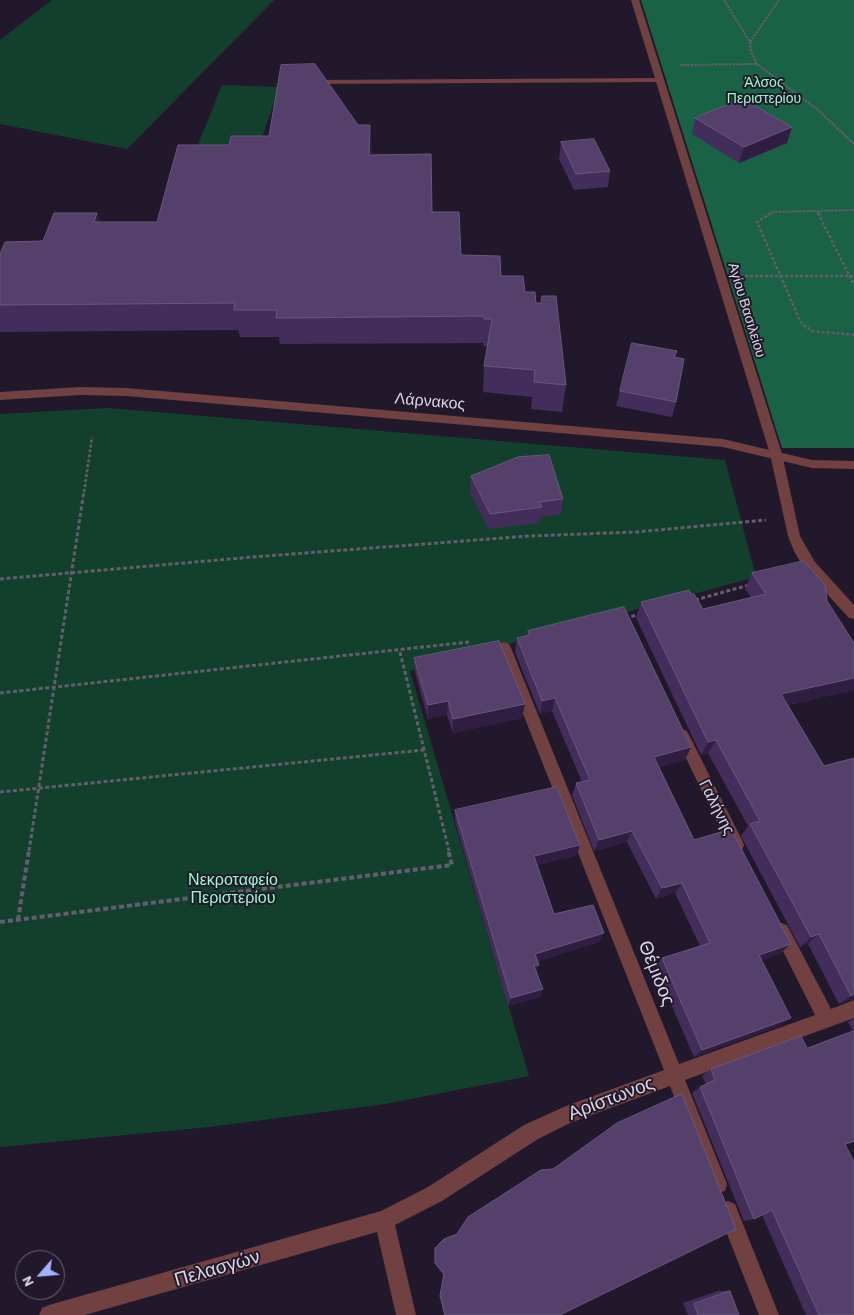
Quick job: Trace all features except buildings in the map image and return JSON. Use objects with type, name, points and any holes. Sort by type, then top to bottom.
[{"type":"street","name":"Αγίου Βασιλείου","points":[[635,0],[776,454],[800,551],[810,566],[854,614]]},
{"type":"street","points":[[298,82],[659,80]]},
{"type":"street","name":"Λάρνακος","points":[[0,396],[80,391],[126,392],[723,443],[812,464],[854,465]]},
{"type":"street","name":"Θέμιδος","points":[[504,648],[770,1315]]},
{"type":"street","name":"Γαλήνης","points":[[677,724],[741,855]]},
{"type":"street","points":[[773,915],[827,1019]]},
{"type":"street","name":"Αρίστωνος","points":[[384,1220],[434,1194],[531,1132],[566,1115],[854,1009]]},
{"type":"street","points":[[384,1220],[406,1315]]},
{"type":"street","name":"Πελασγών","points":[[49,1315],[384,1220]]},
{"type":"path","points":[[724,0],[750,42],[751,51],[757,64],[818,110],[854,144]]},
{"type":"path","points":[[750,42],[779,0]]},
{"type":"path","points":[[655,65],[757,64]]},
{"type":"path","points":[[854,210],[773,212],[757,222],[801,323],[812,331],[854,335]]},
{"type":"path","points":[[817,211],[854,285]]},
{"type":"path","points":[[720,276],[854,276]]},
{"type":"path","points":[[18,920],[92,437]]},
{"type":"path","points":[[0,579],[292,554],[519,537],[636,532],[791,519]]},
{"type":"path","points":[[685,602],[755,583]]},
{"type":"path","points":[[618,620],[647,612]]},
{"type":"path","points":[[0,694],[400,652],[470,642]]},
{"type":"path","points":[[0,922],[452,865],[400,652]]},
{"type":"path","points":[[0,792],[424,750]]},
{"type":"green space","points":[[52,0],[274,0],[127,149],[0,124],[0,40]]},
{"type":"green space","name":"Άλσος Περιστερίου","points":[[641,0],[854,0],[854,448],[782,448]]},
{"type":"green space","points":[[222,85],[279,87],[259,147],[198,145]]},
{"type":"green space","name":"Νεκροταφείο Περιστερίου","points":[[108,408],[725,460],[756,577],[410,671],[529,1076],[385,1104],[209,1127],[0,1147],[0,414]]}]
